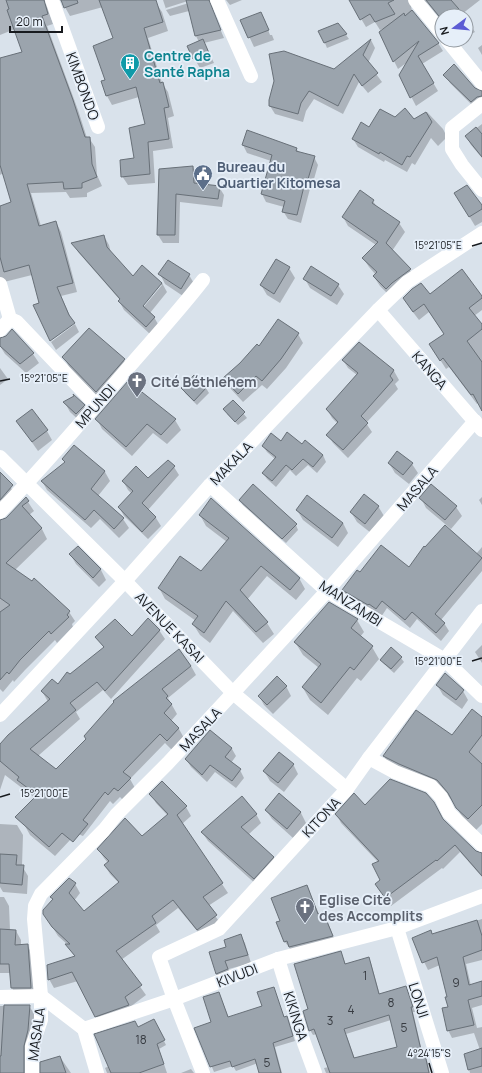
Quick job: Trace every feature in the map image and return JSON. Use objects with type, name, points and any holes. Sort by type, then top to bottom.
[{"type":"street","name":"KIMBONDO","points":[[52,0],[98,127]]},
{"type":"street","points":[[217,0],[252,76]]},
{"type":"street","points":[[415,0],[434,23]]},
{"type":"street","points":[[454,48],[482,83]]},
{"type":"street","points":[[482,104],[452,128],[452,149],[462,165],[482,190]]},
{"type":"street","name":"MAKALA","points":[[0,715],[125,581],[210,485],[378,310],[407,282],[482,232]]},
{"type":"street","name":"MPUNDI","points":[[0,512],[27,484],[188,300],[203,280]]},
{"type":"street","points":[[0,284],[10,319]]},
{"type":"street","name":"KANGA","points":[[378,310],[478,426]]},
{"type":"street","points":[[10,319],[18,322],[96,405]]},
{"type":"street","points":[[0,330],[10,319]]},
{"type":"street","name":"MASALA","points":[[32,1073],[32,1046],[41,1020],[41,996],[34,919],[35,906],[41,894],[104,830],[116,814],[168,763],[478,426]]},
{"type":"street","name":"AVENUE KASAI","points":[[0,458],[125,581],[233,693],[347,789]]},
{"type":"street","name":"MANZAMBI","points":[[210,485],[327,591],[445,660],[482,696]]},
{"type":"street","name":"KITONA","points":[[174,999],[159,957],[219,929],[347,789],[369,758],[482,611]]},
{"type":"street","points":[[369,758],[395,772],[431,786],[441,797],[449,813],[482,845]]},
{"type":"street","name":"KIVUDI","points":[[84,1029],[174,999],[278,959],[397,928],[482,896]]},
{"type":"street","name":"LONJI","points":[[397,928],[442,1073]]},
{"type":"street","name":"KIKINGA","points":[[278,959],[304,1043],[315,1073]]},
{"type":"street","points":[[0,997],[41,996],[84,1029],[97,1073]]},
{"type":"street","points":[[174,999],[203,1073]]},
{"type":"building","points":[[6,0],[44,0],[48,14],[42,16],[85,137],[90,137],[92,164],[97,177],[82,183],[82,188],[64,189],[63,182],[27,184],[39,226],[56,221],[73,283],[57,287],[69,315],[75,323],[50,341],[33,305],[39,303],[29,265],[4,272],[0,257],[0,206],[11,202],[0,165],[0,58],[22,52],[7,10],[9,9]]},
{"type":"building","points":[[61,0],[77,0],[78,3],[64,8]]},
{"type":"building","points":[[99,0],[156,0],[163,22],[144,28],[160,83],[163,82],[169,107],[164,108],[169,139],[148,142],[150,174],[121,177],[120,160],[134,158],[129,128],[145,124],[136,87],[106,96],[101,81],[105,80],[93,46],[113,38]]},
{"type":"building","points":[[186,0],[209,0],[221,30],[195,36]]},
{"type":"building","points":[[349,0],[394,0],[388,3],[395,14],[375,22],[370,14],[360,20]]},
{"type":"building","points":[[426,0],[451,0],[458,8],[434,8],[434,10]]},
{"type":"building","points":[[412,10],[434,37],[434,46],[418,56],[434,83],[410,98],[399,75],[419,41],[393,62],[379,32],[404,13],[405,16]]},
{"type":"building","points":[[261,12],[269,30],[248,38],[240,20]]},
{"type":"building","points":[[338,23],[347,34],[324,43],[318,31]]},
{"type":"building","points":[[203,39],[209,53],[193,59],[187,46]]},
{"type":"building","points":[[371,39],[363,55],[378,73],[362,86],[354,74],[338,106],[309,91],[301,103],[298,114],[269,106],[274,81],[269,54],[284,51],[334,69]]},
{"type":"building","points":[[454,64],[475,88],[482,91],[482,96],[477,97],[471,102],[443,75]]},
{"type":"building","points":[[405,108],[414,119],[426,112],[432,122],[410,157],[407,156],[402,165],[380,152],[379,154],[352,139],[361,122],[369,127],[380,109],[395,117]]},
{"type":"building","points":[[476,127],[482,134],[482,157],[465,136]]},
{"type":"building","points":[[247,130],[297,148],[296,151],[315,156],[308,179],[306,178],[297,215],[282,212],[285,201],[261,194],[272,155],[242,145]]},
{"type":"building","points":[[193,166],[194,183],[220,186],[218,199],[176,194],[175,235],[157,235],[159,169]]},
{"type":"building","points":[[467,185],[482,205],[482,209],[469,217],[454,193]]},
{"type":"building","points":[[360,190],[374,200],[372,203],[400,222],[386,243],[411,269],[386,289],[373,276],[377,272],[362,258],[378,242],[342,217]]},
{"type":"building","points":[[104,235],[107,247],[133,276],[142,265],[162,283],[143,306],[155,317],[146,327],[118,301],[120,299],[71,243]]},
{"type":"building","points":[[276,259],[290,267],[274,294],[260,285]]},
{"type":"building","points":[[168,260],[190,274],[181,289],[158,274]]},
{"type":"building","points":[[311,266],[339,284],[331,296],[303,279]]},
{"type":"building","points":[[462,269],[482,296],[482,298],[469,308],[482,324],[482,329],[467,341],[482,362],[482,411],[473,394],[471,395],[443,358],[440,361],[429,344],[444,334],[424,304],[413,312],[403,298],[421,283],[430,294]]},
{"type":"building","points":[[278,319],[299,333],[281,359],[262,381],[256,376],[238,394],[223,378],[240,363],[257,344],[259,346]]},
{"type":"building","points":[[89,328],[125,359],[96,392],[62,357]]},
{"type":"building","points":[[12,329],[34,353],[20,364],[0,346],[0,338],[6,336]]},
{"type":"building","points":[[359,342],[394,370],[390,376],[393,380],[361,416],[368,423],[343,450],[326,435],[338,422],[326,409],[358,373],[342,360]]},
{"type":"building","points":[[194,375],[207,387],[194,401],[181,388]]},
{"type":"building","points":[[128,381],[176,419],[161,435],[147,424],[126,447],[95,419]]},
{"type":"building","points":[[73,394],[85,405],[76,414],[63,402],[74,396]]},
{"type":"building","points":[[233,400],[245,412],[235,422],[223,409]]},
{"type":"building","points":[[32,409],[48,430],[32,442],[16,421]]},
{"type":"building","points":[[287,432],[302,444],[305,440],[323,455],[313,467],[303,459],[292,470],[286,465],[272,481],[262,473],[276,457],[262,446],[271,433],[281,441]]},
{"type":"building","points":[[74,445],[105,471],[91,489],[124,518],[114,529],[94,510],[85,520],[41,481],[65,462],[62,459]]},
{"type":"building","points":[[397,451],[413,463],[403,475],[388,463]]},
{"type":"building","points":[[168,460],[175,466],[142,503],[156,517],[142,532],[118,507],[133,491],[122,481],[136,466],[148,478]]},
{"type":"building","points":[[0,472],[13,485],[0,500]]},
{"type":"building","points":[[253,484],[297,524],[282,539],[239,500]]},
{"type":"building","points":[[431,484],[457,506],[445,520],[419,498]]},
{"type":"building","points":[[364,494],[379,506],[365,524],[350,512]]},
{"type":"building","points":[[307,495],[343,523],[332,538],[296,510]]},
{"type":"building","points":[[26,497],[29,501],[22,506],[42,528],[6,563],[32,581],[34,578],[70,611],[67,615],[69,617],[51,634],[49,631],[20,660],[9,674],[7,672],[0,680],[0,612],[10,605],[0,598],[0,520],[6,518]]},
{"type":"building","points":[[211,498],[300,578],[290,590],[261,566],[240,590],[268,622],[256,632],[226,601],[204,633],[192,624],[198,616],[158,588],[180,556],[201,571],[229,538],[199,515]]},
{"type":"building","points":[[445,525],[482,558],[435,614],[445,623],[436,633],[412,612],[405,620],[382,601],[376,609],[342,590],[357,570],[360,572],[381,545],[409,567],[424,546],[425,547]]},
{"type":"building","points":[[78,546],[101,569],[93,578],[69,554]]},
{"type":"building","points":[[329,602],[358,619],[351,628],[373,646],[354,670],[350,667],[321,703],[302,687],[321,664],[294,642]]},
{"type":"building","points":[[148,618],[160,630],[105,691],[97,682],[70,703],[76,710],[30,749],[56,769],[86,739],[84,736],[114,702],[113,701],[179,649],[191,666],[162,689],[168,696],[166,698],[172,704],[164,713],[179,728],[167,741],[160,734],[123,772],[131,778],[118,791],[114,788],[108,795],[105,792],[83,820],[88,824],[73,842],[62,833],[49,847],[15,817],[37,795],[17,780],[19,777],[0,761],[0,744],[8,735],[50,699],[41,691],[52,679],[58,684],[67,672],[70,674],[104,647],[95,637],[115,619],[132,636]]},
{"type":"building","points":[[391,647],[402,657],[391,669],[380,660]]},
{"type":"building","points":[[445,673],[464,690],[456,700],[436,685]]},
{"type":"building","points":[[277,676],[287,686],[267,705],[258,696]]},
{"type":"building","points":[[472,709],[482,717],[482,735],[469,752],[482,764],[482,805],[468,819],[456,808],[448,793],[437,780],[383,756],[416,710],[452,735]]},
{"type":"building","points":[[210,730],[232,748],[225,757],[241,769],[232,781],[210,765],[202,775],[185,759]]},
{"type":"building","points":[[279,752],[294,764],[278,783],[263,771]]},
{"type":"building","points":[[390,779],[426,793],[434,802],[443,819],[476,851],[482,853],[482,876],[455,845],[437,861],[436,860],[385,898],[375,884],[380,880],[372,864],[379,861],[335,814],[354,793],[365,805]]},
{"type":"building","points":[[162,781],[187,806],[177,815],[223,883],[203,897],[217,915],[197,930],[173,900],[152,916],[156,923],[116,951],[142,985],[125,997],[129,1005],[95,1017],[72,972],[48,980],[47,965],[75,956],[65,944],[70,944],[52,927],[43,914],[43,910],[53,899],[50,897],[69,878],[76,883],[69,893],[84,911],[119,882],[104,865],[109,861],[97,849],[125,818],[142,836],[168,814],[149,794]]},
{"type":"building","points":[[279,793],[301,812],[287,829],[265,810]]},
{"type":"building","points":[[242,796],[257,814],[241,827],[274,857],[254,879],[201,832]]},
{"type":"building","points":[[0,854],[17,855],[16,865],[24,865],[22,885],[0,883]]},
{"type":"building","points":[[307,885],[318,914],[323,912],[333,936],[289,947],[287,941],[284,942],[276,922],[280,921],[271,898]]},
{"type":"building","points":[[477,920],[482,936],[482,950],[463,957],[469,985],[482,981],[482,996],[468,1000],[474,1025],[447,1031],[442,1008],[448,1007],[445,997],[447,997],[437,957],[422,963],[412,938],[431,930],[432,934]]},
{"type":"building","points":[[0,929],[16,930],[15,945],[28,944],[31,988],[11,988],[9,964],[0,964]]},
{"type":"building","points":[[241,934],[248,955],[225,961],[228,969],[216,974],[209,952],[226,947],[224,940]]},
{"type":"building","points":[[341,951],[345,964],[369,957],[379,994],[406,986],[413,1007],[411,1007],[421,1050],[424,1050],[429,1073],[330,1073],[314,1029],[309,1031],[303,1011],[308,1009],[294,964]],"holes":[[[389,1015],[397,1047],[354,1058],[344,1029]]]},
{"type":"building","points":[[274,987],[284,1017],[287,1016],[293,1036],[273,1043],[281,1073],[259,1073],[255,1059],[232,1067],[230,1061],[210,1067],[194,1028],[211,1022],[203,997],[219,992],[228,1017],[262,1006],[257,992]]},
{"type":"building","points":[[4,1005],[30,1005],[28,1030],[24,1046],[24,1073],[0,1073]]},
{"type":"building","points":[[154,1019],[165,1040],[157,1044],[164,1064],[139,1073],[111,1073],[94,1034],[135,1021],[138,1027]]},
{"type":"building","points":[[482,1048],[482,1066],[468,1070],[464,1054]]},
{"type":"building","points":[[60,1056],[66,1073],[40,1073],[40,1062]]},
{"type":"place","name":"Centre de Santé Rapha","points":[[130,80]]},
{"type":"place","name":"Bureau du Quartier Kitomesa","points":[[203,191]]},
{"type":"place","name":"Cité Béthlehem","points":[[137,398]]},
{"type":"place","name":"Eglise Cité des Accomplits","points":[[305,924]]}]
